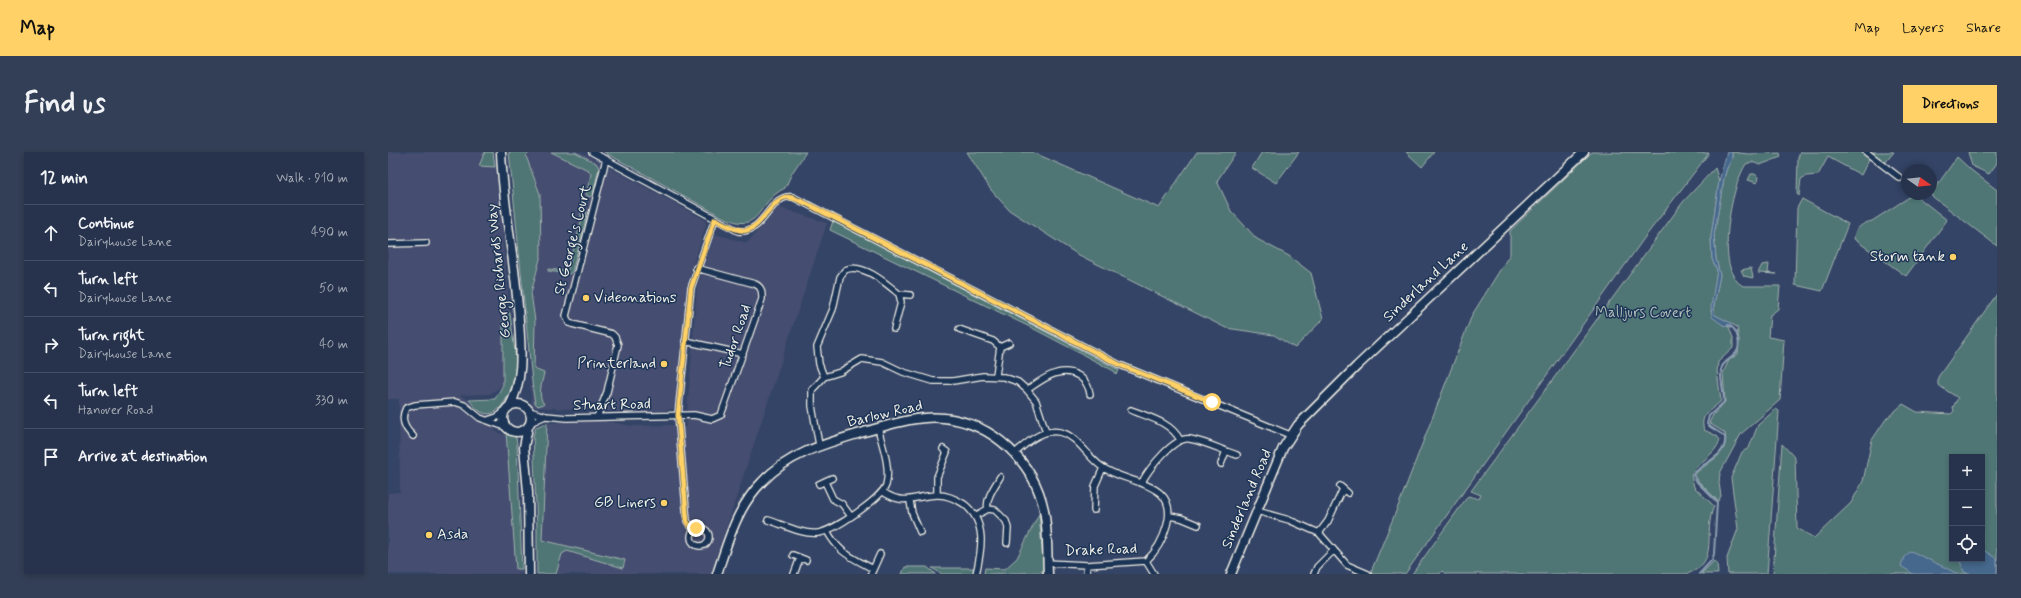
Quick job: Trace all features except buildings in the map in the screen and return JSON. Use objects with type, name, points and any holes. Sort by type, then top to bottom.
[{"type":"street","name":"George Richards Way","points":[[501,152],[519,315],[521,364],[518,387],[520,399],[528,409]]},
{"type":"street","points":[[592,152],[733,229],[743,231],[750,230],[758,225],[779,200],[785,197],[793,197],[1120,365],[1290,435]]},
{"type":"street","name":"Sinderland Lane","points":[[1290,435],[1307,415],[1357,366],[1584,152]]},
{"type":"street","points":[[1866,152],[1900,178]]},
{"type":"street","name":"St George's Court","points":[[597,417],[607,392],[618,345],[617,340],[612,334],[569,323],[566,316],[606,160]]},
{"type":"street","points":[[694,530],[687,522],[678,415],[691,288],[696,268],[715,219]]},
{"type":"street","points":[[388,244],[426,243]]},
{"type":"street","points":[[824,376],[819,364],[817,347],[833,308],[840,277],[845,270],[856,267],[899,294],[910,295]]},
{"type":"street","name":"Tudor Road","points":[[678,415],[694,415],[712,419],[721,415],[762,299],[762,292],[759,286],[755,284],[696,268]]},
{"type":"street","points":[[894,329],[901,302],[899,294]]},
{"type":"street","points":[[959,329],[993,341],[1000,347]]},
{"type":"street","points":[[685,341],[743,354]]},
{"type":"street","points":[[1000,347],[1009,343]]},
{"type":"street","points":[[996,376],[1000,347]]},
{"type":"street","points":[[819,445],[811,397],[816,384],[824,376],[840,372],[862,359],[871,359],[889,365],[917,378],[933,381],[953,381],[983,376],[1004,376],[1018,382],[1036,400],[1046,432]]},
{"type":"street","points":[[1027,390],[1045,377],[1062,371],[1073,373],[1082,378],[1089,386],[1090,394]]},
{"type":"street","name":"George Richards Way","points":[[507,409],[518,387]]},
{"type":"street","points":[[413,436],[405,426],[403,418],[406,408],[415,405],[455,402],[464,405],[480,418],[510,429],[520,431],[529,425]]},
{"type":"street","points":[[488,420],[497,417],[507,409],[518,404],[528,409],[529,425],[524,447],[528,492],[529,574]]},
{"type":"street","points":[[507,409],[504,420],[510,429],[517,434],[524,447]]},
{"type":"street","name":"Stuart Road","points":[[528,409],[546,416],[597,417],[678,415]]},
{"type":"street","points":[[1131,410],[1166,424],[1177,434],[1180,440]]},
{"type":"street","name":"Stuart Road","points":[[529,425],[546,416]]},
{"type":"street","name":"Barlow Road","points":[[717,574],[743,506],[761,483],[790,459],[819,445],[878,428],[922,418],[944,418],[974,425],[987,431],[1015,453],[1031,476],[1039,494],[1045,520],[1048,574]]},
{"type":"street","points":[[768,520],[806,532],[817,533],[827,531],[883,492],[888,475],[878,428]]},
{"type":"street","points":[[1015,453],[1032,439],[1046,432],[1060,432],[1071,438],[1103,468],[1142,482],[1160,493],[1169,502],[1170,516],[1181,518],[1198,525]]},
{"type":"street","name":"Sinderland Road","points":[[1231,574],[1290,435]]},
{"type":"street","points":[[1142,482],[1148,471],[1180,440],[1190,439],[1237,455]]},
{"type":"street","points":[[937,495],[937,477],[947,452],[942,449]]},
{"type":"street","points":[[1221,464],[1226,451]]},
{"type":"street","points":[[1094,510],[1095,486],[1103,468]]},
{"type":"street","points":[[988,509],[987,505],[991,492],[1000,477]]},
{"type":"street","points":[[832,478],[822,483],[833,499],[842,504],[850,515]]},
{"type":"street","points":[[1319,533],[1328,521],[1343,489]]},
{"type":"street","points":[[883,492],[898,500],[910,501],[937,495],[944,495],[960,501],[975,516],[980,526],[982,542],[976,574]]},
{"type":"street","points":[[910,501],[912,513],[920,532]]},
{"type":"street","points":[[975,516],[988,509],[995,510],[1006,521],[1008,528],[1007,543]]},
{"type":"street","points":[[1257,511],[1289,520],[1319,533],[1340,558],[1354,569],[1368,574]]},
{"type":"street","name":"Drake Road","points":[[1047,563],[1086,565],[1146,561],[1160,545],[1170,516]]},
{"type":"street","points":[[827,531],[833,543],[840,550],[872,572],[880,554]]},
{"type":"street","points":[[1314,574],[1317,567],[1334,550]]},
{"type":"street","points":[[793,556],[806,560]]},
{"type":"street","points":[[794,574],[800,558]]},
{"type":"street","points":[[1146,561],[1154,574]]},
{"type":"street","points":[[1086,565],[1086,574]]},
{"type":"shaded area","points":[[388,152],[485,152],[480,166],[495,167],[510,313],[503,314],[503,385],[490,394],[460,395],[469,400],[479,411],[490,413],[494,411],[495,431],[509,437],[522,574],[388,574],[388,493],[400,492],[399,399],[388,399]]},
{"type":"shaded area","points":[[508,152],[581,152],[705,220],[706,225],[689,277],[675,408],[654,413],[532,407],[523,276]]},
{"type":"shaded area","points":[[1727,152],[1732,152],[1732,159],[1724,178],[1714,235],[1716,259],[1720,275],[1713,310],[1715,315],[1731,323],[1729,327],[1723,325],[1712,317],[1711,307],[1717,270],[1712,259],[1711,237],[1719,181]]},
{"type":"shaded area","points":[[778,207],[827,223],[711,574],[540,574],[547,423],[599,420],[632,426],[670,425],[686,427],[697,287],[715,234],[747,243]]},
{"type":"shaded area","points":[[1911,551],[1958,574],[1913,574],[1901,566],[1904,557]]},
{"type":"shaded area","points":[[1985,551],[1997,559],[1997,574],[1969,574],[1964,572],[1960,562],[1985,562]]},
{"type":"green space","points":[[485,152],[493,152],[495,167],[479,166]]},
{"type":"green space","points":[[509,152],[530,152],[526,156],[540,194],[541,255],[531,293],[535,321],[534,369],[544,373],[540,393],[544,404],[538,406],[535,403],[533,391]]},
{"type":"green space","points":[[551,152],[575,152],[596,163],[599,168],[593,195],[590,197],[586,195],[591,174],[588,170]]},
{"type":"green space","points":[[604,152],[806,152],[792,173],[785,188],[775,194],[757,216],[744,223],[721,216]]},
{"type":"green space","points":[[967,152],[1032,152],[1159,208],[1197,152],[1236,152],[1217,181],[1231,211],[1257,239],[1289,256],[1311,273],[1323,319],[1295,348],[1274,335],[1226,328],[1077,254],[1009,210],[991,190]]},
{"type":"green space","points":[[1262,152],[1299,152],[1276,183],[1252,168]]},
{"type":"green space","points":[[1406,152],[1434,152],[1422,167]]},
{"type":"green space","points":[[1592,152],[1709,153],[1645,237],[1405,574],[1370,574],[1399,504],[1472,315],[1510,254],[1510,231]]},
{"type":"green space","points":[[1732,152],[1748,154],[1780,153],[1781,157],[1760,165],[1752,162],[1746,164],[1740,175],[1735,190],[1728,228],[1727,247],[1729,264],[1734,278],[1743,286],[1780,286],[1778,309],[1770,315],[1768,337],[1784,340],[1780,400],[1741,434],[1720,473],[1719,483],[1721,496],[1718,501],[1698,481],[1695,474],[1717,457],[1724,447],[1726,441],[1725,433],[1709,423],[1713,415],[1725,402],[1723,373],[1729,360],[1738,354],[1739,340],[1737,327],[1715,315],[1713,310],[1720,275],[1716,259],[1714,235],[1724,178],[1732,159]]},
{"type":"green space","points":[[1800,152],[1863,152],[1869,159],[1861,175],[1828,157],[1818,175],[1806,176],[1801,179],[1799,196],[1797,194],[1798,158]]},
{"type":"green space","points":[[1871,152],[1894,152],[1885,163]]},
{"type":"green space","points":[[1968,152],[1997,152],[1997,163],[1989,174],[1972,166]]},
{"type":"green space","points":[[1957,157],[1997,190],[1997,246],[1937,200],[1937,185]]},
{"type":"green space","name":"Malljurs Covert","points":[[1715,168],[1719,181],[1711,237],[1712,259],[1717,270],[1711,312],[1723,325],[1729,327],[1733,338],[1733,348],[1718,362],[1717,371],[1721,401],[1707,413],[1703,420],[1704,430],[1717,436],[1720,440],[1718,446],[1694,470],[1691,475],[1694,487],[1714,506],[1711,516],[1709,546],[1704,562],[1697,569],[1687,574],[1446,574],[1442,571],[1440,574],[1412,574],[1468,496],[1479,499],[1481,495],[1471,491],[1683,202]]},
{"type":"green space","points":[[1751,174],[1755,174],[1758,177],[1757,183],[1748,180]]},
{"type":"green space","points":[[1802,199],[1848,224],[1822,291],[1795,285],[1797,208]]},
{"type":"green space","points":[[1905,200],[1922,200],[1947,220],[1906,276],[1854,239],[1857,229],[1865,223],[1872,221]]},
{"type":"green space","points":[[583,208],[587,212],[586,219],[572,272],[569,274],[548,271],[548,269],[566,271],[568,269],[581,222],[581,209]]},
{"type":"green space","points":[[833,221],[1119,370],[1117,375],[1114,371],[1036,330],[830,230]]},
{"type":"green space","points":[[1769,264],[1768,273],[1777,274],[1758,273],[1762,265]]},
{"type":"green space","points":[[1751,268],[1753,278],[1744,276],[1741,270]]},
{"type":"green space","points":[[1997,294],[1997,574],[1773,574],[1782,444],[1795,458],[1797,528],[1814,538],[1851,503],[1863,481],[1872,440],[1886,419],[1903,404],[1917,412],[1951,414],[1954,411],[1953,407],[1958,398],[1938,385],[1938,377]]},
{"type":"green space","points":[[510,313],[517,368],[513,383],[505,401],[500,408],[493,413],[486,414],[477,409],[469,400],[495,399],[503,385],[503,314]]},
{"type":"green space","points":[[1776,409],[1779,411],[1767,574],[1728,574],[1727,558],[1738,529],[1731,478],[1742,452],[1749,448],[1758,425]]},
{"type":"green space","points":[[547,423],[542,540],[625,560],[623,568],[567,551],[562,554],[556,574],[537,574],[537,528],[533,436],[536,427]]},
{"type":"green space","points":[[506,431],[516,438],[517,444],[522,569],[516,569]]},
{"type":"green space","points":[[1039,514],[1044,572],[984,574],[985,568],[1005,569],[1017,558]]},
{"type":"green space","points":[[1714,561],[1717,563],[1718,574],[1701,574]]},
{"type":"green space","points":[[905,567],[927,567],[936,574],[902,574]]},
{"type":"green space","points":[[932,568],[974,568],[973,574],[942,574]]},
{"type":"waterway","points":[[1699,574],[1712,560],[1714,554],[1717,502],[1697,482],[1693,475],[1697,470],[1718,455],[1725,444],[1725,437],[1707,424],[1709,416],[1724,402],[1721,370],[1725,363],[1735,354],[1738,347],[1738,338],[1734,330],[1728,325]]},
{"type":"place","name":"Storm tank","points":[[1953,257]]},
{"type":"place","name":"Videonations","points":[[586,298]]},
{"type":"place","name":"Printerland","points":[[664,364]]},
{"type":"place","name":"GB Liners","points":[[664,503]]},
{"type":"place","name":"Asda","points":[[429,535]]},
{"type":"route","points":[[696,528],[694,530],[687,522],[678,415],[692,280],[715,219],[738,231],[750,230],[758,225],[779,200],[785,197],[793,197],[833,217],[1120,365],[1212,402]]}]
